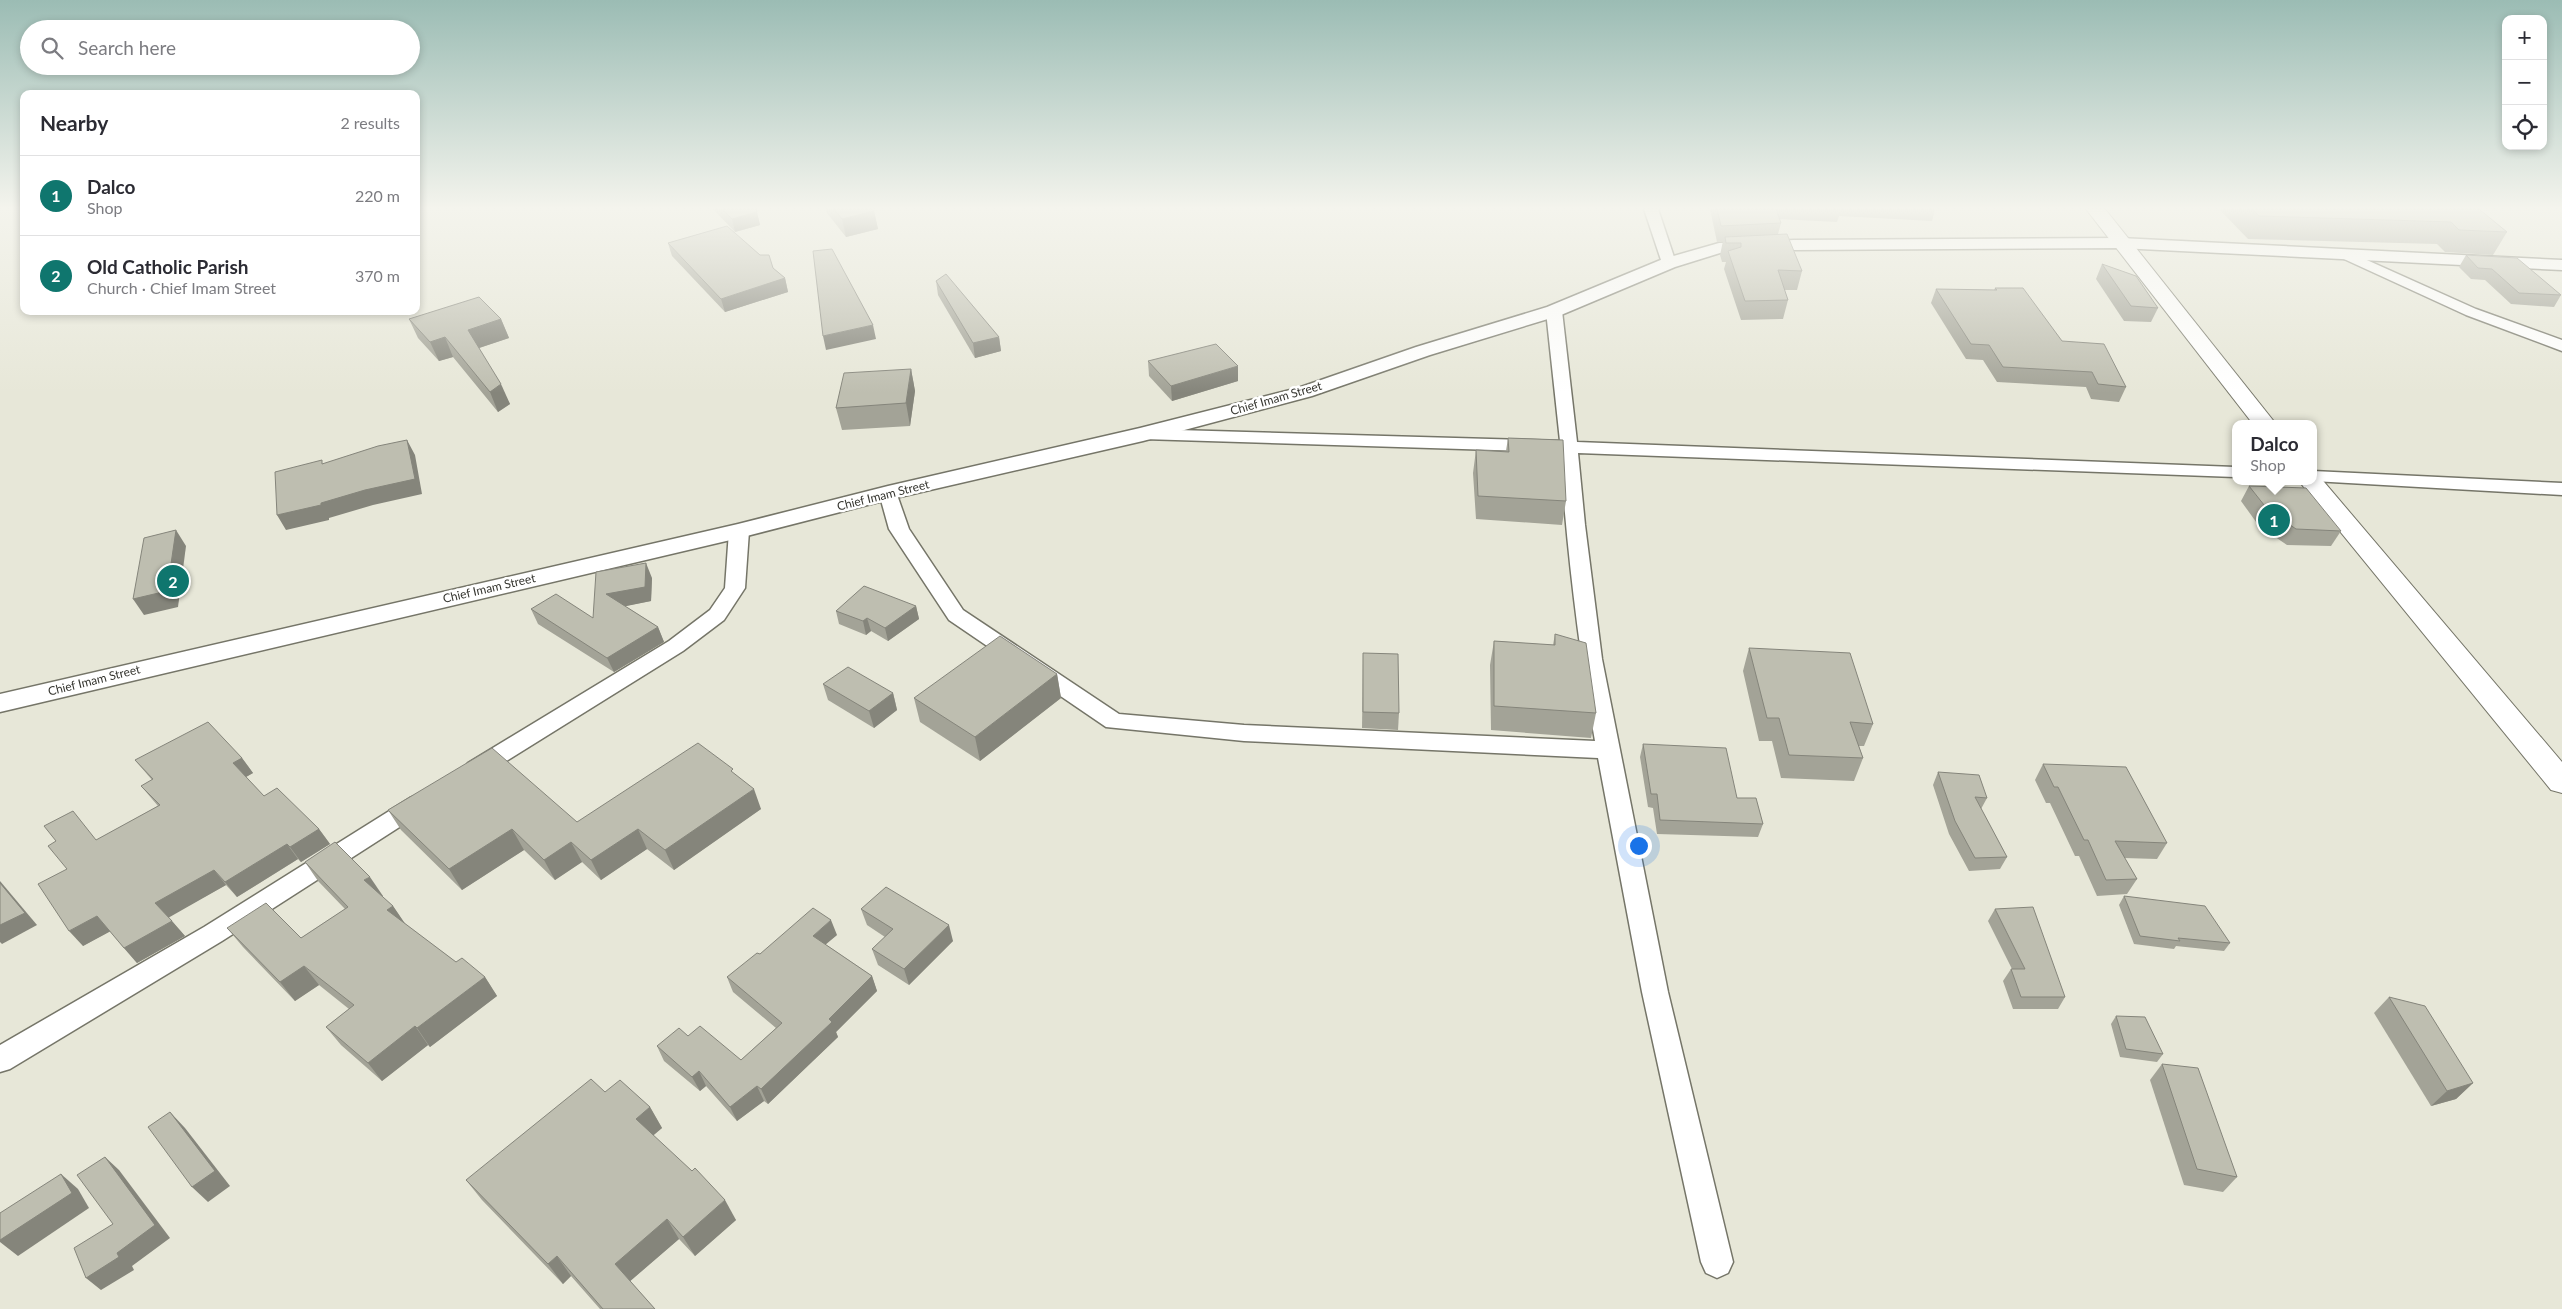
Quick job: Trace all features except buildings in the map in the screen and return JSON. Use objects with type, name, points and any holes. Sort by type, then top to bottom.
[{"type":"highway","points":[[2142,270],[2262,420]]},
{"type":"highway","points":[[2314,485],[2562,782]]},
{"type":"street","name":"Chief Imam Street","points":[[0,703],[167,662],[740,531],[888,493],[1143,434],[1305,392],[1423,351],[1554,311],[1652,270]]},
{"type":"street","points":[[2380,270],[2471,312],[2562,346]]},
{"type":"street","points":[[1554,311],[1569,447],[1575,524],[1591,659],[1655,992],[1717,1262]]},
{"type":"street","points":[[1143,434],[1569,447],[2232,472]]},
{"type":"street","points":[[2317,476],[2562,489]]},
{"type":"street","points":[[888,493],[899,529],[956,615],[1114,721],[1244,733],[1610,750]]},
{"type":"street","points":[[459,779],[676,646],[717,615],[735,588],[740,531]]},
{"type":"street","points":[[0,1060],[213,934],[435,794]]},
{"type":"place","name":"Dalco","points":[[2274,520]]},
{"type":"place","name":"Old Catholic Parish","points":[[173,581]]}]
